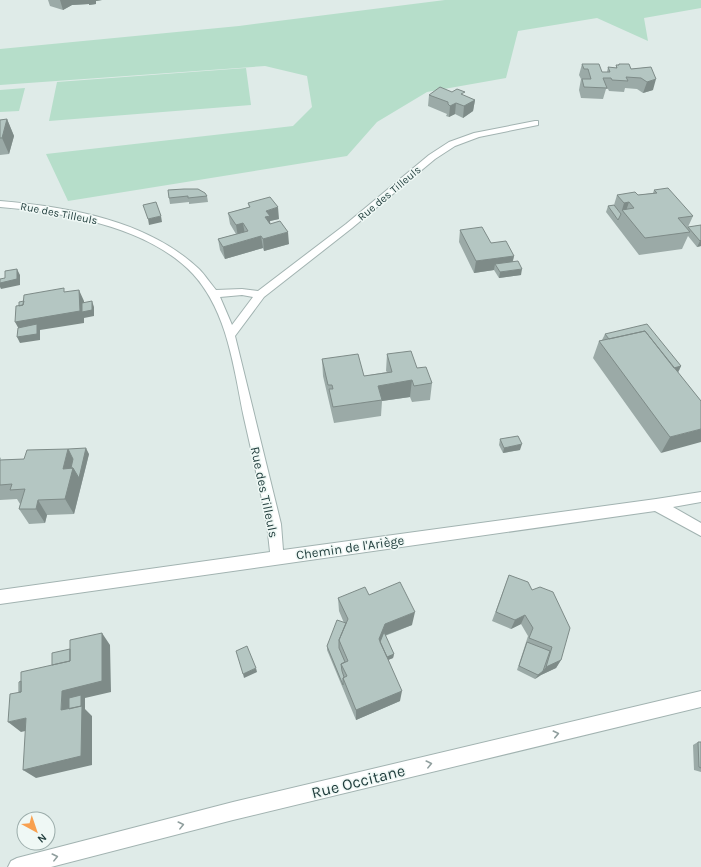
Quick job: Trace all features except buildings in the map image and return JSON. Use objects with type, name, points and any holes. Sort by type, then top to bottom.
[{"type":"street","name":"Rue des Tilleuls","points":[[231,334],[260,295],[349,226],[432,157],[452,144],[477,135],[535,123]]},
{"type":"street","name":"Rue des Tilleuls","points":[[0,204],[29,206],[70,213],[122,227],[161,245],[189,266],[202,279],[213,294],[231,334],[274,524],[277,556]]},
{"type":"street","points":[[213,294],[242,292],[260,295]]},
{"type":"street","name":"Chemin de l'Ariège","points":[[0,596],[277,556],[656,505],[701,497]]},
{"type":"street","points":[[656,505],[682,518],[701,530]]},
{"type":"street","name":"Rue Occitane","points":[[17,867],[240,810],[701,700]]},
{"type":"green space","points":[[445,0],[701,0],[701,8],[644,18],[648,41],[597,18],[518,31],[506,78],[427,92],[377,122],[347,156],[68,201],[46,154],[293,126],[312,107],[307,76],[265,66],[0,85],[0,49],[239,26]]},
{"type":"green space","points":[[246,68],[251,105],[49,121],[57,82]]},
{"type":"green space","points":[[25,88],[19,111],[0,112],[0,90]]}]
